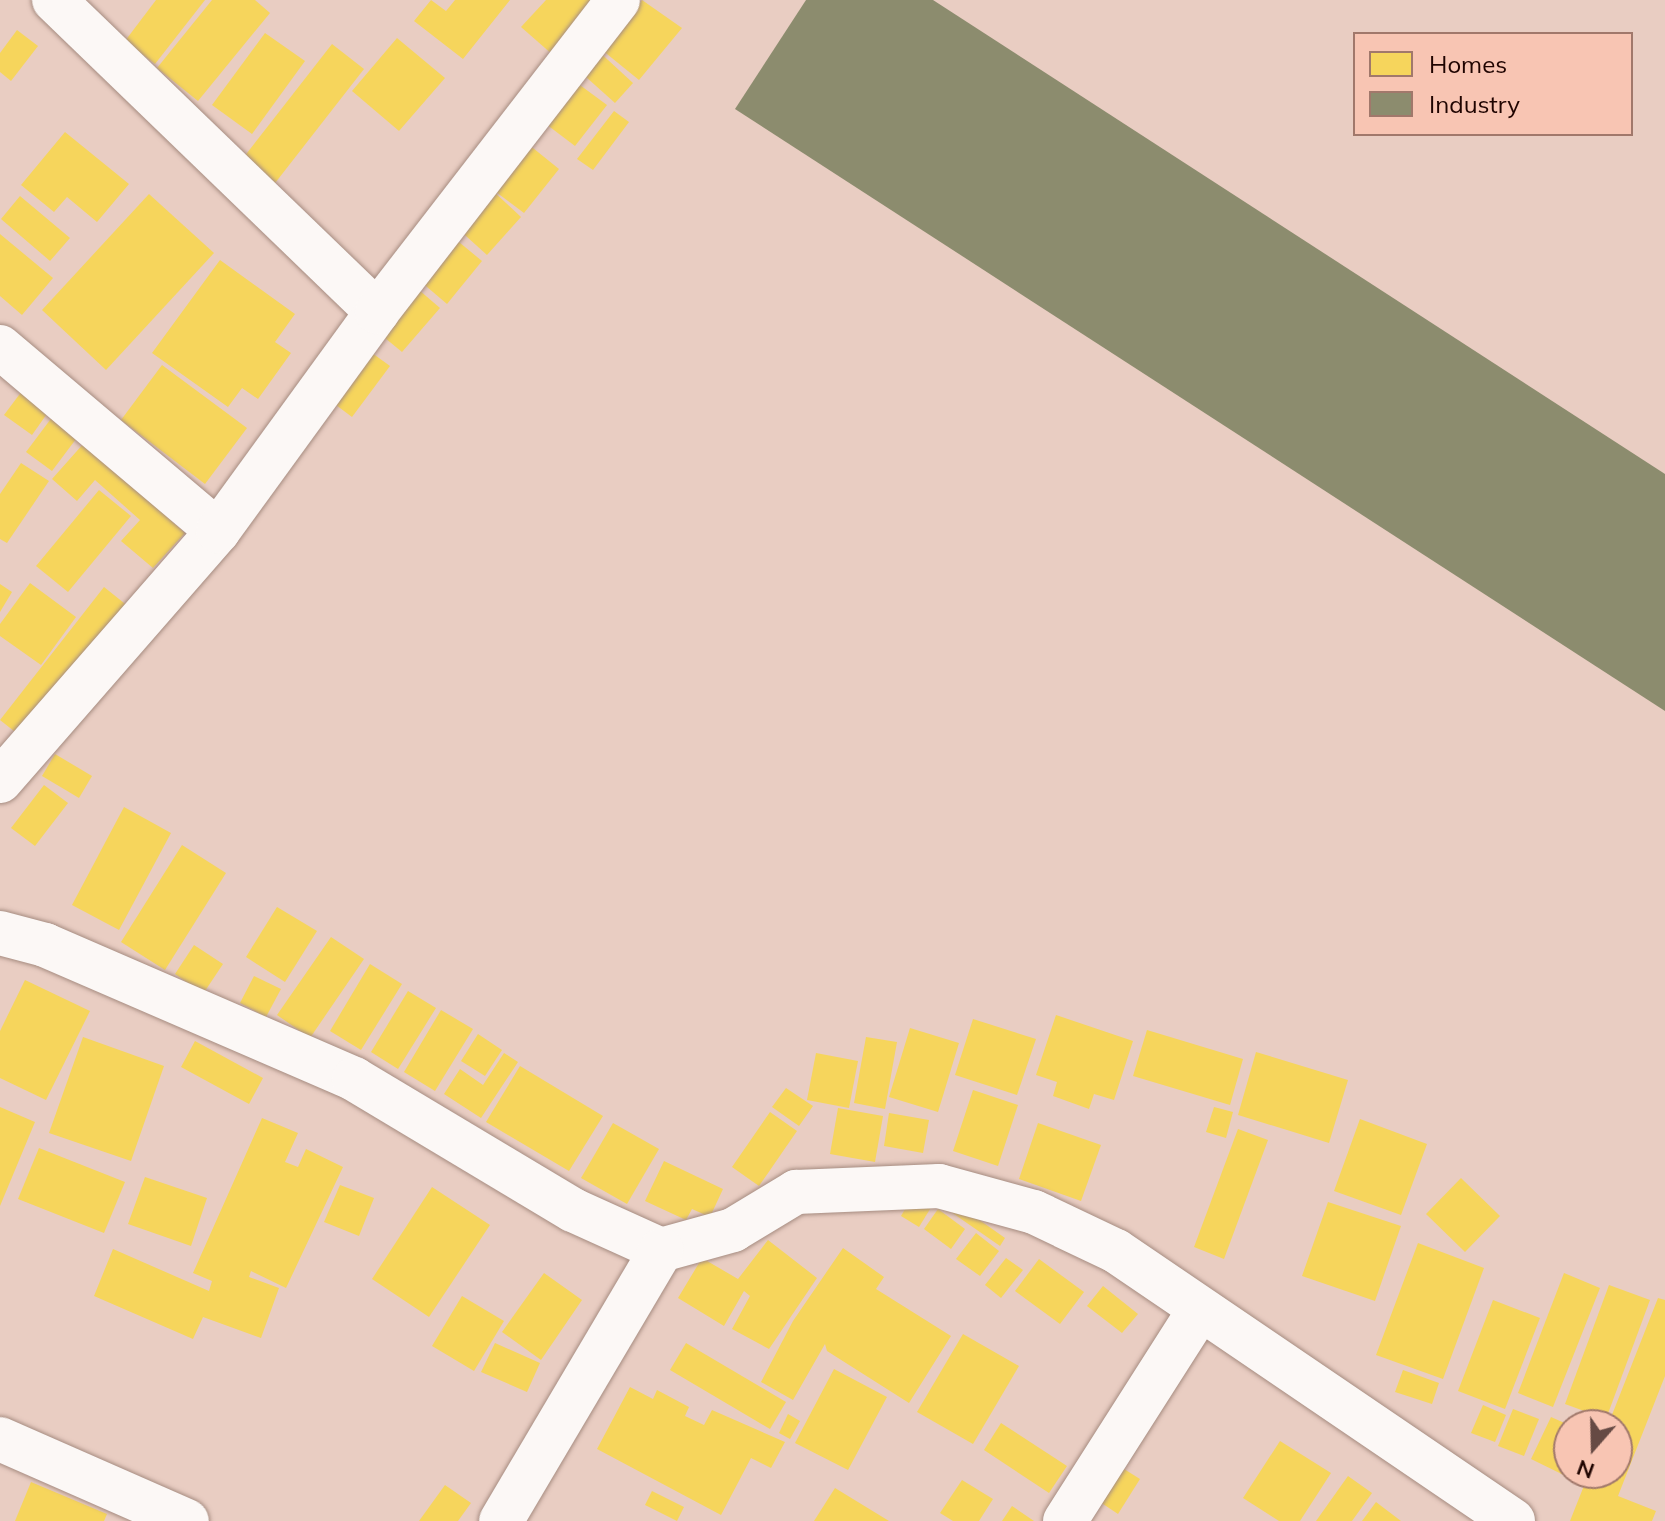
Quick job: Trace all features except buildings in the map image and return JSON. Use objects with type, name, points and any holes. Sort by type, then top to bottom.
[{"type":"street","points":[[54,0],[377,312]]},
{"type":"street","points":[[0,781],[218,531],[377,312],[618,0]]},
{"type":"street","points":[[0,347],[218,531]]},
{"type":"street","points":[[0,933],[45,945],[354,1079],[573,1210],[661,1250],[733,1230],[796,1192],[939,1186],[1034,1212],[1116,1251],[1513,1521]]},
{"type":"street","points":[[501,1521],[661,1250]]},
{"type":"street","points":[[1065,1521],[1200,1309]]},
{"type":"street","points":[[0,1439],[187,1521]]}]
